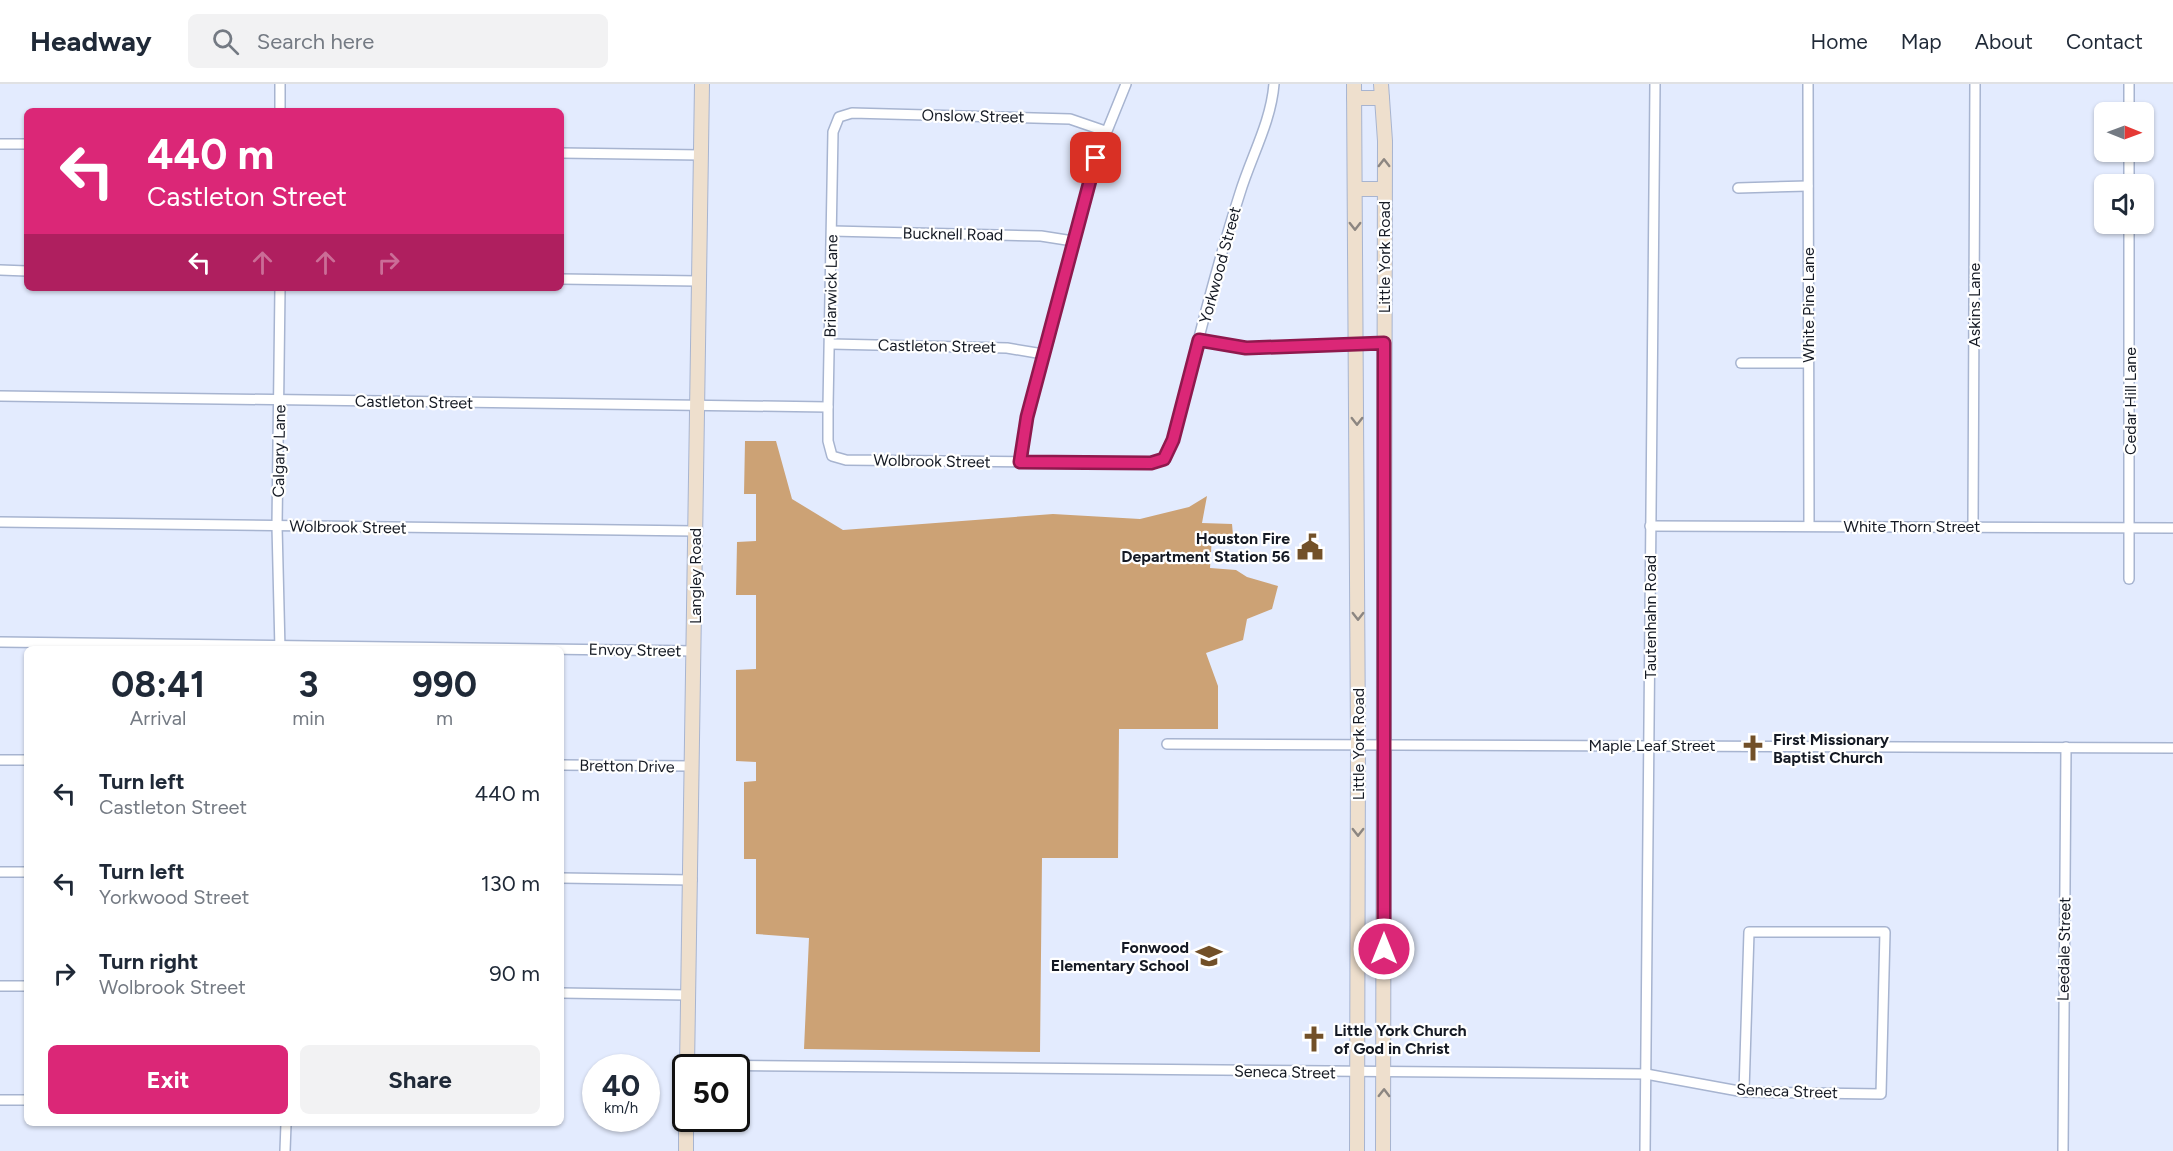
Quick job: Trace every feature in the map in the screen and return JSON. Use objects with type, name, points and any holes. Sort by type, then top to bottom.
[{"type":"main road","name":"Langley Road","points":[[687,1054],[692,880],[696,405],[702,84]]},
{"type":"main road","points":[[1354,91],[1381,91]]},
{"type":"main road","name":"Little York Road","points":[[1354,91],[1358,583],[1359,1073],[1357,1151]]},
{"type":"main road","name":"Little York Road","points":[[1381,91],[1384,189],[1383,1151]]},
{"type":"main road","points":[[1355,189],[1384,189]]},
{"type":"main road","points":[[1357,543],[1384,542]]},
{"type":"main road","points":[[1358,583],[1384,584]]},
{"type":"main road","points":[[686,1132],[686,1151]]},
{"type":"street","points":[[280,84],[280,108]]},
{"type":"street","points":[[1020,462],[1027,417],[1073,241],[1105,131],[1126,84]]},
{"type":"street","name":"Yorkwood Street","points":[[1141,463],[1164,459],[1168,449],[1240,191],[1260,138],[1274,84]]},
{"type":"street","name":"Tautenhahn Road","points":[[1645,1151],[1655,84]]},
{"type":"street","name":"White Pine Lane","points":[[1808,84],[1809,526]]},
{"type":"street","name":"Askins Lane","points":[[1973,525],[1975,84]]},
{"type":"street","points":[[2129,84],[2129,102]]},
{"type":"street","name":"Onslow Street","points":[[839,117],[852,113],[1070,119],[1105,131]]},
{"type":"street","name":"Briarwick Lane","points":[[831,456],[828,441],[828,407],[831,344],[833,132],[839,117]]},
{"type":"street","points":[[0,144],[24,144]]},
{"type":"street","points":[[564,153],[701,155]]},
{"type":"street","points":[[1738,188],[1808,186]]},
{"type":"street","name":"Bucknell Road","points":[[832,231],[1041,236],[1073,241]]},
{"type":"street","name":"Cedar Hill Lane","points":[[2129,234],[2131,528],[2129,579]]},
{"type":"street","points":[[0,270],[24,271]]},
{"type":"street","points":[[564,279],[698,281]]},
{"type":"street","name":"Calgary Lane","points":[[280,291],[277,526],[280,646]]},
{"type":"street","points":[[1199,340],[1246,348],[1384,343]]},
{"type":"street","name":"Castleton Street","points":[[831,344],[1006,348],[1043,354]]},
{"type":"street","points":[[1741,363],[1807,363]]},
{"type":"street","name":"Castleton Street","points":[[0,396],[828,407]]},
{"type":"street","name":"Wolbrook Street","points":[[831,456],[846,460],[1141,463]]},
{"type":"street","name":"Wolbrook Street","points":[[0,522],[695,531]]},
{"type":"street","name":"White Thorn Street","points":[[1650,526],[1973,525],[2173,528]]},
{"type":"street","name":"Envoy Street","points":[[0,642],[187,646]]},
{"type":"street","name":"Envoy Street","points":[[564,650],[695,651]]},
{"type":"street","name":"Maple Leaf Street","points":[[1167,744],[2173,748]]},
{"type":"street","name":"Leedale Street","points":[[2063,1151],[2066,747]]},
{"type":"street","points":[[0,760],[24,760]]},
{"type":"street","name":"Bretton Drive","points":[[564,765],[692,766]]},
{"type":"street","points":[[0,872],[24,872]]},
{"type":"street","points":[[564,878],[692,880]]},
{"type":"street","name":"Seneca Street","points":[[750,1067],[1359,1073],[1384,1070],[1646,1074],[1744,1092],[1881,1094],[1885,932],[1749,932],[1744,1092]]},
{"type":"street","points":[[0,986],[24,986]]},
{"type":"street","points":[[564,993],[688,995]]},
{"type":"street","points":[[0,1100],[24,1100]]},
{"type":"street","points":[[285,1151],[286,1126]]},
{"type":"shaded area","points":[[745,441],[776,441],[792,499],[843,530],[1053,514],[1140,519],[1189,507],[1207,496],[1202,523],[1232,524],[1233,535],[1212,536],[1210,568],[1236,570],[1247,577],[1278,586],[1272,609],[1247,619],[1243,640],[1206,653],[1218,686],[1218,729],[1119,729],[1118,858],[1042,858],[1040,1052],[804,1049],[809,938],[756,934],[756,859],[744,859],[744,782],[756,781],[756,762],[736,761],[736,670],[756,669],[756,595],[736,595],[737,542],[756,541],[756,494],[744,494]]},
{"type":"place","name":"Houston Fire Department Station 56","points":[[1310,547]]},
{"type":"place","name":"First Missionary Baptist Church","points":[[1753,748]]},
{"type":"place","name":"Fonwood Elementary School","points":[[1209,956]]},
{"type":"place","name":"Little York Church of God in Christ","points":[[1314,1039]]},
{"type":"route","points":[[1096,158],[1027,417],[1020,462],[1151,463],[1164,459],[1173,440],[1199,340],[1246,348],[1384,343],[1384,949]]}]
